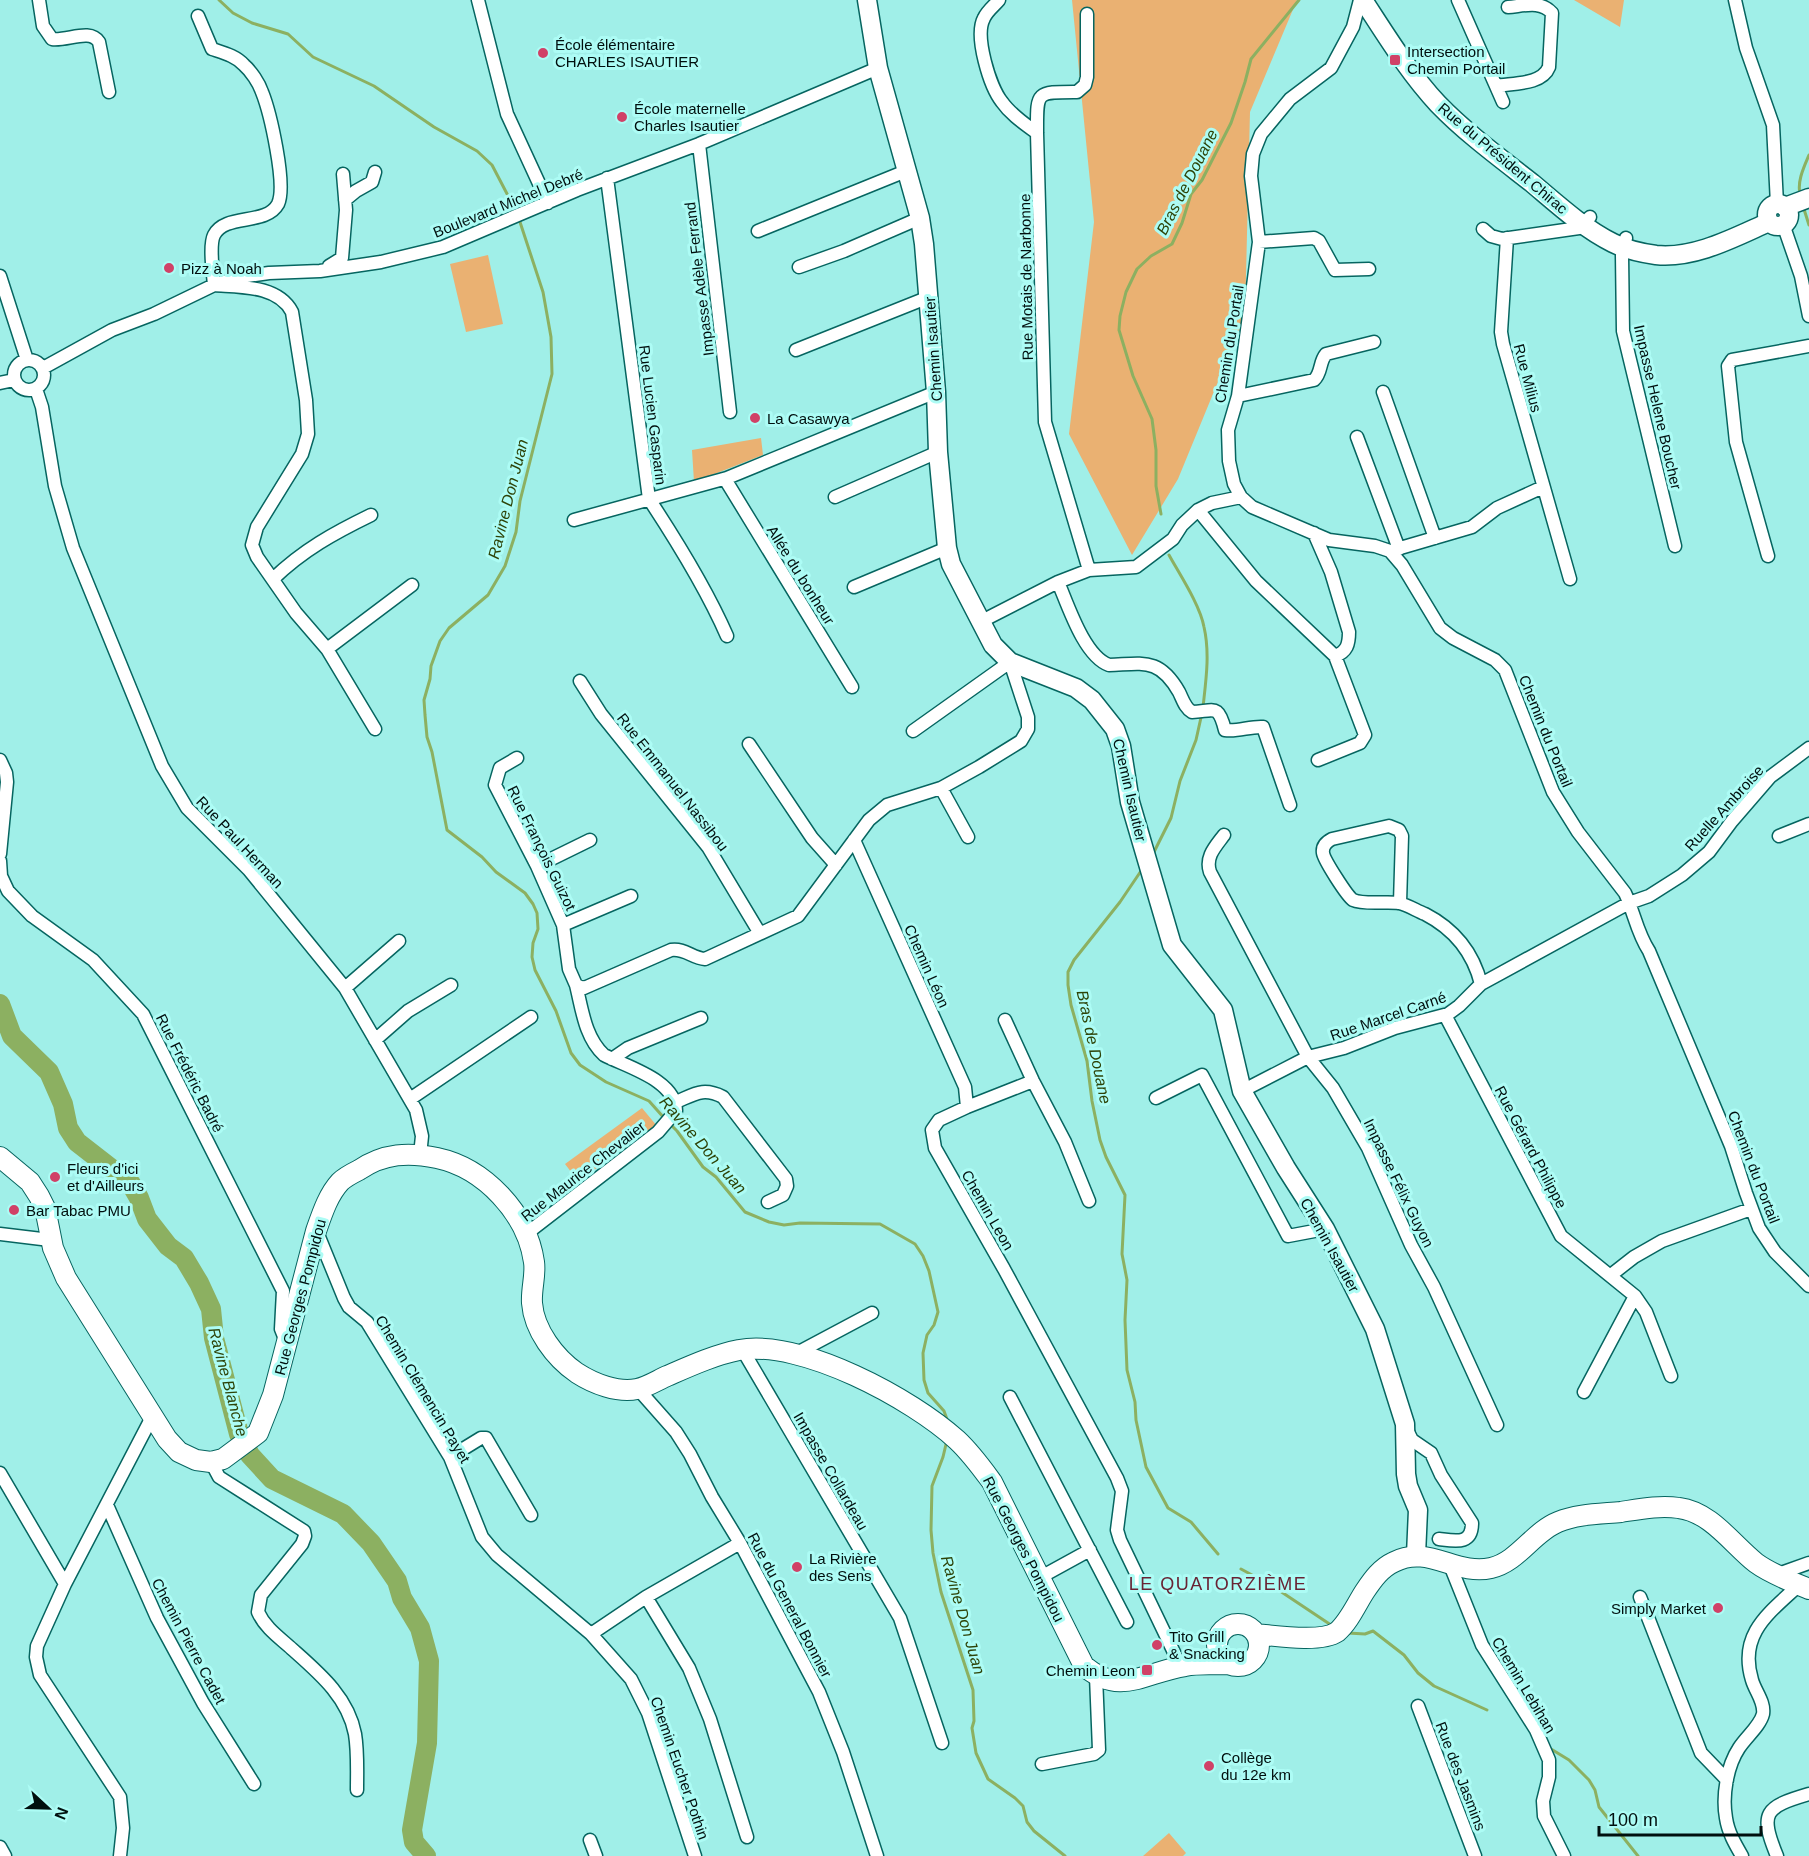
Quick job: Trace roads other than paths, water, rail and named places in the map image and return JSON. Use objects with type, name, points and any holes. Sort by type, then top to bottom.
[{"type":"main road","name":"Chemin Isautier","points":[[867,0],[878,68],[920,218],[924,244],[936,392],[938,452],[947,548],[951,564],[993,645],[1010,662],[1076,688],[1092,700],[1115,729],[1121,746],[1130,802],[1172,945],[1223,1010],[1242,1091],[1286,1168],[1325,1229],[1375,1329],[1405,1424],[1406,1474],[1408,1486],[1418,1510],[1416,1555]]},
{"type":"main road","name":"Rue du Président Chirac","points":[[1361,0],[1436,102],[1492,151],[1587,221]]},
{"type":"main road","name":"Rue du Président Chirac","points":[[1374,0],[1443,93],[1465,116],[1587,221]]},
{"type":"main road","points":[[1587,221],[1624,243],[1659,255],[1688,253],[1710,247],[1785,212],[1809,198]]},
{"type":"main road","name":"Rue Georges Pompidou","points":[[217,1461],[258,1433],[273,1395],[316,1231],[325,1205],[340,1182],[374,1160],[398,1154],[420,1155],[448,1161],[476,1174],[497,1190],[513,1211],[526,1234],[535,1264],[532,1303],[537,1323],[546,1342],[561,1360],[578,1374],[600,1385],[620,1390],[638,1389],[722,1354],[742,1349],[795,1354],[820,1361],[874,1384],[936,1423],[956,1439],[977,1461],[992,1482],[1084,1666],[1096,1676]]},
{"type":"main road","points":[[0,1157],[30,1182],[39,1196],[45,1208],[50,1240],[66,1278],[167,1439],[179,1452],[196,1460],[217,1461]]},
{"type":"main road","points":[[1257,1641],[1326,1637],[1338,1631],[1375,1577],[1393,1562],[1416,1555],[1478,1570],[1488,1569],[1499,1566],[1512,1558],[1542,1531],[1557,1522],[1574,1517],[1666,1506],[1685,1509],[1702,1516],[1757,1563],[1804,1587]]},
{"type":"main road","points":[[1096,1676],[1125,1683],[1183,1666],[1246,1665],[1256,1656],[1257,1641],[1246,1625],[1232,1624],[1221,1631],[1216,1641],[1183,1666]]},
{"type":"main road","points":[[1216,1641],[1218,1655],[1228,1664]]},
{"type":"street","points":[[39,0],[44,26],[52,39],[68,39],[90,34],[96,37],[109,92]]},
{"type":"street","points":[[478,0],[507,114],[548,203]]},
{"type":"street","points":[[999,0],[984,18],[981,30],[983,52],[994,91],[1002,102],[1037,133]]},
{"type":"street","name":"Chemin du Portail","points":[[1241,497],[1234,484],[1228,430],[1238,396],[1259,242],[1251,177],[1253,154],[1261,134],[1290,99],[1331,68],[1353,27],[1361,0]]},
{"type":"street","points":[[1458,0],[1503,102]]},
{"type":"street","points":[[1735,0],[1746,48],[1773,125],[1785,212],[1809,316]]},
{"type":"street","points":[[1496,86],[1539,79],[1545,75],[1549,67],[1552,13],[1547,7],[1540,5],[1508,7]]},
{"type":"street","name":"Rue Motais de Narbonne","points":[[1087,14],[1085,85],[1077,92],[1046,92],[1040,96],[1037,102],[1037,133],[1045,422],[1089,570]]},
{"type":"street","points":[[198,16],[212,49],[228,54],[244,65],[262,90],[277,143],[280,195],[277,205],[268,212],[223,226],[214,235],[212,244],[214,285],[263,290],[286,302],[292,312],[306,400],[308,435],[302,454],[257,528],[252,544],[257,557],[296,613],[327,649],[375,729]]},
{"type":"street","name":"Boulevard Michel Debré","points":[[43,368],[112,330],[154,314],[214,285],[240,277],[269,273],[320,271],[381,262],[443,248],[607,178],[699,144],[878,68]]},
{"type":"street","name":"Impasse Adèle Ferrand","points":[[699,144],[730,411]]},
{"type":"street","points":[[758,231],[906,171]]},
{"type":"street","points":[[345,200],[356,190],[372,182],[375,172]]},
{"type":"street","points":[[320,271],[342,258],[346,210],[343,174]]},
{"type":"street","name":"Rue Lucien Gasparin","points":[[607,178],[649,499],[703,588],[727,636]]},
{"type":"street","points":[[799,267],[844,251],[920,218]]},
{"type":"street","points":[[1483,229],[1496,238],[1507,238],[1579,228],[1587,221]]},
{"type":"street","points":[[1259,242],[1314,238],[1319,241],[1335,270],[1369,269]]},
{"type":"street","name":"Rue Milius","points":[[1507,238],[1501,332],[1503,345],[1570,579]]},
{"type":"street","name":"Impasse Helene Boucher","points":[[1624,243],[1624,337],[1675,546]]},
{"type":"street","points":[[0,276],[27,360]]},
{"type":"street","points":[[796,350],[929,297]]},
{"type":"street","points":[[1238,396],[1314,380],[1318,376],[1326,354],[1374,342]]},
{"type":"street","points":[[1768,556],[1736,442],[1728,366],[1732,360],[1809,346]]},
{"type":"street","points":[[27,360],[37,362],[43,368],[44,380],[36,389],[23,390],[14,380],[16,367],[21,362],[27,360]]},
{"type":"street","points":[[0,383],[14,380]]},
{"type":"street","name":"Rue Paul Herman","points":[[36,389],[42,407],[55,486],[73,548],[162,766],[187,808],[249,870],[345,988],[416,1110],[422,1136],[420,1155]]},
{"type":"street","points":[[574,520],[725,479],[936,392]]},
{"type":"street","points":[[1383,392],[1435,538]]},
{"type":"street","name":"Chemin du Portail","points":[[1357,437],[1402,565],[1440,628],[1467,646],[1488,656],[1504,670],[1553,792],[1578,832],[1625,893],[1640,938],[1649,951],[1731,1146],[1759,1228],[1775,1252],[1809,1286]]},
{"type":"street","points":[[835,497],[938,452]]},
{"type":"street","name":"Allée du bonheur","points":[[725,479],[852,687]]},
{"type":"street","points":[[980,622],[1058,582],[1089,570],[1136,567],[1173,539],[1182,525],[1198,510],[1212,503],[1241,497],[1252,507],[1329,540],[1395,550],[1472,527],[1497,508],[1543,487]]},
{"type":"street","points":[[1198,510],[1256,581],[1335,657],[1365,735],[1360,744],[1318,760]]},
{"type":"street","points":[[273,579],[327,536],[371,515]]},
{"type":"street","points":[[1314,533],[1331,572],[1349,632],[1346,649],[1335,657]]},
{"type":"street","points":[[854,587],[947,548]]},
{"type":"street","points":[[1058,582],[1085,642],[1100,660],[1109,665],[1143,662],[1155,666],[1173,683],[1187,709],[1192,712],[1218,711],[1222,716],[1225,730],[1263,727],[1290,805]]},
{"type":"street","points":[[327,649],[412,585]]},
{"type":"street","points":[[576,985],[588,987],[671,950],[679,949],[705,959],[759,932],[798,916],[869,820],[887,805],[941,788],[1021,741],[1028,729],[1028,717],[1010,662],[913,731]]},
{"type":"street","name":"Rue Emmanuel Nassibou","points":[[580,681],[601,714],[708,847],[759,932]]},
{"type":"street","points":[[749,744],[812,838],[836,865]]},
{"type":"street","name":"Ruelle Ambroise","points":[[1629,903],[1649,896],[1682,875],[1709,852],[1732,820],[1770,777],[1809,748]]},
{"type":"street","name":"Rue François Guizot","points":[[517,758],[500,768],[495,785],[537,866],[564,926],[569,969],[576,985]]},
{"type":"street","points":[[0,760],[7,782],[0,854]]},
{"type":"street","points":[[941,788],[968,837]]},
{"type":"street","points":[[1779,836],[1809,824]]},
{"type":"street","points":[[1400,903],[1402,836],[1399,830],[1393,826],[1332,839],[1324,846],[1325,858],[1350,898],[1359,901],[1400,903],[1440,922],[1461,940],[1477,967],[1481,984]]},
{"type":"street","name":"Impasse Félix Guyon","points":[[1224,835],[1209,857],[1210,872],[1308,1057],[1333,1088],[1368,1148],[1411,1245],[1434,1287],[1497,1425]]},
{"type":"street","points":[[537,866],[590,840]]},
{"type":"street","name":"Chemin Léon","points":[[854,840],[965,1087],[967,1107]]},
{"type":"street","name":"Rue Frédéric Badré","points":[[0,861],[1,876],[8,891],[32,916],[93,960],[143,1014],[283,1291],[281,1329],[286,1342]]},
{"type":"street","name":"Rue François Guizot","points":[[564,926],[630,896]]},
{"type":"street","name":"Rue Marcel Carné","points":[[1242,1091],[1308,1057],[1344,1048],[1395,1028],[1444,1015],[1460,1006],[1481,984],[1629,903]]},
{"type":"street","points":[[345,988],[399,941]]},
{"type":"street","points":[[375,1040],[408,1011],[451,985]]},
{"type":"street","points":[[576,985],[590,1037],[597,1049],[662,1084],[672,1093],[676,1102],[702,1090],[723,1097],[786,1179],[787,1186],[783,1195],[768,1202]]},
{"type":"street","name":"Rue Gérard Philippe","points":[[1444,1015],[1561,1236],[1635,1296],[1646,1312],[1671,1376]]},
{"type":"street","points":[[410,1099],[531,1017]]},
{"type":"street","points":[[612,1059],[628,1048],[700,1018]]},
{"type":"street","points":[[1005,1020],[1033,1082],[1065,1142],[1089,1201]]},
{"type":"street","points":[[1156,1098],[1203,1075],[1288,1236],[1325,1229]]},
{"type":"street","name":"Chemin Leon","points":[[1033,1082],[939,1120],[932,1130],[935,1148],[1004,1269],[1117,1478],[1122,1491],[1118,1530],[1120,1540],[1183,1666]]},
{"type":"street","name":"Rue Maurice Chevalier","points":[[526,1234],[658,1132],[676,1111],[676,1102]]},
{"type":"street","points":[[1611,1275],[1634,1257],[1662,1241],[1751,1209]]},
{"type":"street","name":"Chemin Clémencin Payet","points":[[316,1231],[349,1307],[367,1322],[450,1457],[482,1537],[497,1555],[591,1634]]},
{"type":"street","points":[[0,1234],[50,1240]]},
{"type":"street","points":[[1584,1392],[1635,1296]]},
{"type":"street","points":[[795,1354],[872,1313]]},
{"type":"street","name":"Impasse Collardeau","points":[[742,1349],[900,1618],[942,1743]]},
{"type":"street","name":"Rue du General Bonnier","points":[[638,1389],[676,1432],[711,1497],[740,1543],[819,1692],[843,1752],[877,1856]]},
{"type":"street","points":[[1010,1397],[1127,1622]]},
{"type":"street","points":[[120,1856],[123,1828],[120,1797],[40,1675],[37,1646],[65,1584],[152,1417]]},
{"type":"street","name":"Chemin Isautier","points":[[1405,1424],[1412,1440],[1431,1453],[1441,1475],[1473,1523],[1472,1532],[1466,1539],[1456,1541],[1439,1539]]},
{"type":"street","points":[[450,1457],[481,1438],[486,1438],[531,1515]]},
{"type":"street","points":[[217,1461],[219,1477],[304,1531],[302,1544],[261,1595],[258,1612],[268,1627],[324,1677],[350,1716],[355,1732],[357,1790]]},
{"type":"street","points":[[0,1473],[65,1584]]},
{"type":"street","name":"Chemin Pierre Cadet","points":[[106,1505],[157,1618],[203,1703],[254,1784]]},
{"type":"street","points":[[591,1634],[646,1596],[740,1543]]},
{"type":"street","points":[[1039,1578],[1090,1550]]},
{"type":"street","points":[[1778,1574],[1809,1563]]},
{"type":"street","name":"Chemin Lebihan","points":[[1450,1564],[1482,1645],[1536,1730],[1549,1760],[1549,1777],[1543,1801],[1544,1816],[1564,1856]]},
{"type":"street","points":[[1742,1856],[1726,1818],[1727,1780],[1737,1750],[1762,1716],[1763,1707],[1752,1679],[1748,1656],[1753,1635],[1765,1618],[1804,1587]]},
{"type":"street","points":[[646,1596],[689,1668],[710,1719],[747,1837]]},
{"type":"street","points":[[1640,1597],[1701,1753],[1727,1780]]},
{"type":"street","name":"Chemin Eucher Pothin","points":[[591,1634],[631,1679],[648,1713],[695,1856]]},
{"type":"street","points":[[1042,1764],[1094,1754],[1099,1750],[1096,1676]]},
{"type":"street","name":"Rue des Jasmins","points":[[1418,1706],[1475,1856]]},
{"type":"street","points":[[1777,1856],[1766,1829],[1767,1818],[1783,1802],[1809,1794]]},
{"type":"street","points":[[590,1840],[596,1856]]},
{"type":"street","points":[[0,1847],[5,1856]]},
{"type":"waterway","name":"Ravine Don Juan","points":[[219,0],[233,13],[252,23],[288,34],[313,57],[374,86],[434,127],[477,151],[492,165],[517,213]]},
{"type":"waterway","name":"Bras de Douane","points":[[1161,514],[1156,486],[1156,450],[1152,419],[1133,376],[1119,330],[1126,292],[1137,269],[1151,256],[1172,244],[1182,223],[1191,194],[1202,180],[1231,123],[1251,59],[1299,0]]},
{"type":"waterway","points":[[1800,194],[1800,179],[1809,155]]},
{"type":"waterway","points":[[1803,206],[1809,225]]},
{"type":"waterway","name":"Ravine Don Juan","points":[[519,219],[543,292],[551,337],[552,374],[520,501],[516,532],[505,566],[488,595],[449,628],[440,641],[431,666],[424,700],[427,737],[447,830],[482,857],[496,872],[525,893],[533,904],[537,913],[538,929],[533,943],[532,957],[535,970],[556,1011],[571,1053],[580,1065],[606,1082],[649,1101],[665,1119]]},
{"type":"waterway","name":"Bras de Douane","points":[[1169,555],[1202,618],[1207,657],[1203,707]]},
{"type":"waterway","name":"Bras de Douane","points":[[1152,856],[1171,818],[1180,781],[1196,740],[1202,713]]},
{"type":"waterway","name":"Bras de Douane","points":[[1143,868],[1120,902],[1074,960],[1068,972],[1068,985],[1071,1005],[1087,1061],[1100,1140],[1125,1195],[1122,1254],[1127,1280],[1125,1320],[1127,1370],[1146,1467],[1168,1508],[1191,1522],[1218,1554]]},
{"type":"waterway","name":"Ravine Blanche","points":[[0,1004],[12,1036],[49,1072],[63,1104],[68,1128],[77,1142],[131,1184],[147,1219],[168,1246],[184,1258],[199,1283],[211,1309],[214,1338],[239,1434],[250,1455],[272,1479],[343,1514],[371,1543],[397,1581],[402,1598],[420,1628],[429,1661],[427,1743],[412,1830],[414,1842],[426,1856]]},
{"type":"waterway","name":"Ravine Don Juan","points":[[669,1123],[703,1167],[716,1177],[745,1212],[769,1222],[784,1225],[800,1223],[880,1224],[915,1244],[929,1271],[938,1312],[934,1325],[927,1335],[923,1353],[924,1380],[928,1393],[944,1411],[948,1422]]},
{"type":"waterway","name":"Ravine Don Juan","points":[[947,1440],[932,1486],[933,1553],[941,1592],[973,1690],[974,1721],[972,1728],[976,1753],[988,1779],[1015,1798],[1023,1806],[1027,1822],[1034,1831],[1065,1856]]},
{"type":"waterway","name":"Bras de Douane","points":[[1241,1569],[1274,1587],[1334,1627]]},
{"type":"waterway","name":"Bras de Douane","points":[[1348,1633],[1365,1634],[1373,1631],[1404,1655],[1418,1673],[1434,1686],[1487,1710]]},
{"type":"waterway","name":"Bras de Douane","points":[[1551,1749],[1569,1760],[1589,1780],[1595,1790],[1599,1807],[1638,1856]]},
{"type":"place","name":"École élémentaire CHARLES ISAUTIER","points":[[543,53]]},
{"type":"place","name":"Intersection Chemin Portail","points":[[1395,60]]},
{"type":"place","name":"École maternelle Charles Isautier","points":[[622,117]]},
{"type":"place","name":"Pizz à Noah","points":[[169,268]]},
{"type":"place","name":"La Casawya","points":[[755,418]]},
{"type":"place","name":"Fleurs d'ici et d'Ailleurs","points":[[55,1177]]},
{"type":"place","name":"Bar Tabac PMU","points":[[14,1210]]},
{"type":"place","name":"La Rivière des Sens","points":[[797,1567]]},
{"type":"place","name":"Simply Market","points":[[1718,1608]]},
{"type":"place","name":"Tito Grill & Snacking","points":[[1157,1645]]},
{"type":"place","name":"Chemin Leon","points":[[1147,1670]]},
{"type":"place","name":"Collège du 12e km","points":[[1209,1766]]},
{"type":"district","name":"LE QUATORZIÈME","points":[[1218,1584]]}]
